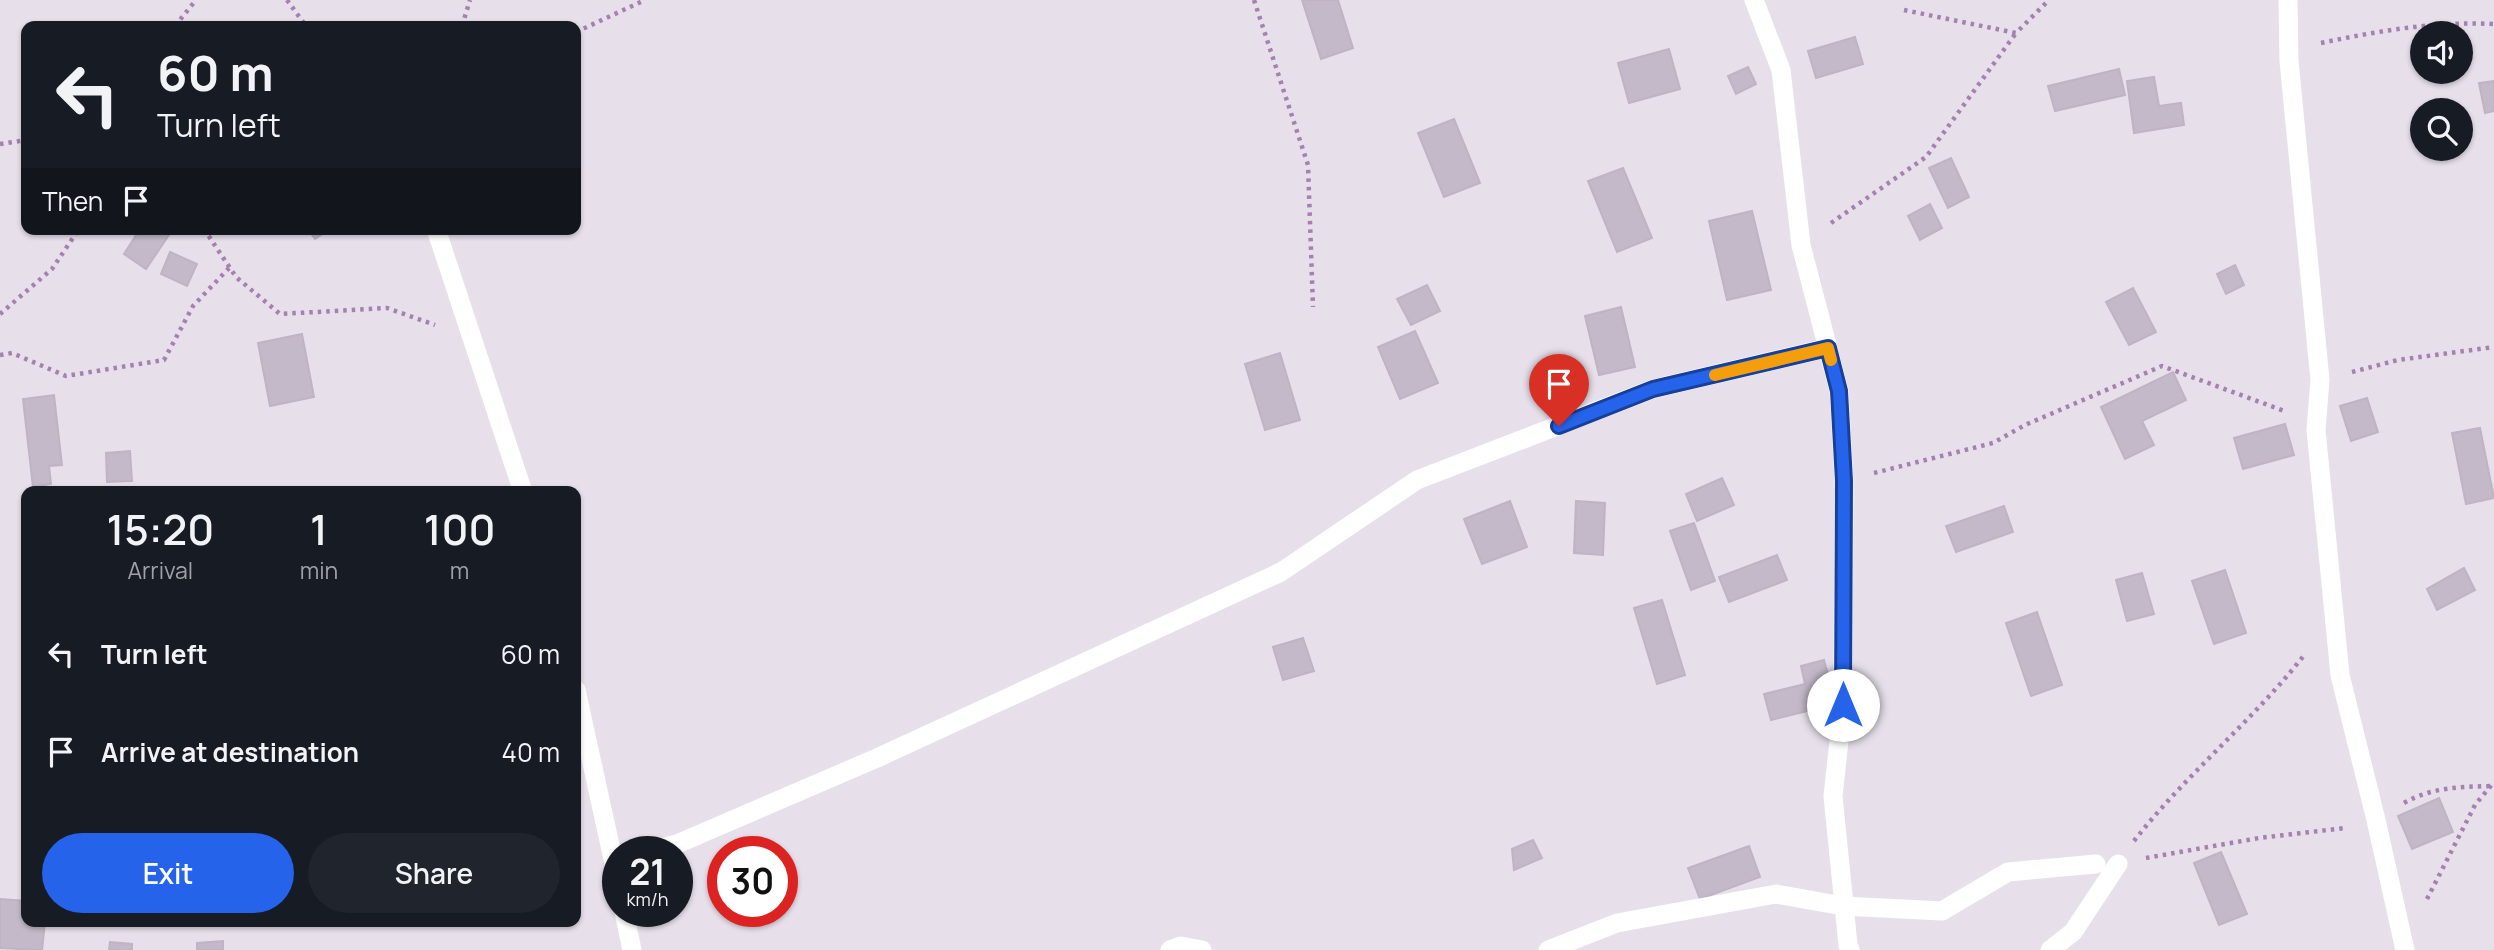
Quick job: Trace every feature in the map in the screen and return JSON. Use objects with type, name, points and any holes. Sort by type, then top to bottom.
[{"type":"street","points":[[1754,0],[1781,70],[1801,244],[1839,391],[1844,481],[1843,705],[1833,796],[1843,906],[1850,950]]},
{"type":"street","points":[[2288,0],[2289,61],[2320,380],[2316,430],[2340,675],[2405,950]]},
{"type":"street","points":[[438,235],[521,486]]},
{"type":"street","points":[[693,837],[877,758],[1281,572],[1417,480],[1653,389],[1828,348]]},
{"type":"street","points":[[581,711],[610,836]]},
{"type":"street","points":[[1548,950],[1616,922],[1776,894],[1843,906],[1942,911],[2008,872],[2096,864]]},
{"type":"street","points":[[2050,950],[2073,932],[2118,864]]},
{"type":"street","points":[[627,927],[632,950]]},
{"type":"street","points":[[1170,950],[1181,946],[1202,950]]},
{"type":"path","points":[[179,21],[196,0]]},
{"type":"path","points":[[287,0],[302,21]]},
{"type":"path","points":[[463,21],[470,0]]},
{"type":"path","points":[[581,30],[645,0]]},
{"type":"path","points":[[1254,0],[1308,165],[1313,307]]},
{"type":"path","points":[[1801,244],[1926,157],[2016,33],[2049,0]]},
{"type":"path","points":[[1904,10],[2016,33]]},
{"type":"path","points":[[2289,61],[2318,44],[2381,30],[2456,23],[2494,24]]},
{"type":"path","points":[[0,144],[21,141]]},
{"type":"path","points":[[0,314],[52,269],[75,235]]},
{"type":"path","points":[[208,235],[236,277],[280,314],[387,308],[472,338]]},
{"type":"path","points":[[0,355],[12,353],[66,376],[164,360],[193,306],[229,268]]},
{"type":"path","points":[[2320,380],[2398,360],[2494,346]]},
{"type":"path","points":[[1844,481],[1993,443],[2025,425],[2162,366],[2294,414],[2319,410]]},
{"type":"path","points":[[2118,864],[2159,809],[2281,685],[2334,618]]},
{"type":"path","points":[[2118,864],[2238,841],[2335,830],[2376,820],[2421,793],[2492,784]]},
{"type":"path","points":[[2424,908],[2475,805],[2492,784]]},
{"type":"building","points":[[1302,0],[1338,0],[1353,48],[1321,59]]},
{"type":"building","points":[[1855,37],[1863,64],[1816,78],[1808,51]]},
{"type":"building","points":[[1669,49],[1680,89],[1629,103],[1618,63]]},
{"type":"building","points":[[1748,67],[1756,84],[1736,94],[1728,76]]},
{"type":"building","points":[[2119,69],[2125,95],[2055,111],[2048,86]]},
{"type":"building","points":[[2154,77],[2159,106],[2181,103],[2184,125],[2134,133],[2127,81]]},
{"type":"building","points":[[2494,81],[2494,111],[2485,113],[2479,83]]},
{"type":"building","points":[[1454,119],[1480,183],[1444,197],[1418,133]]},
{"type":"building","points":[[1951,158],[1969,197],[1948,208],[1929,168]]},
{"type":"building","points":[[1623,168],[1652,238],[1617,252],[1588,181]]},
{"type":"building","points":[[1930,204],[1942,228],[1920,240],[1908,216]]},
{"type":"building","points":[[1752,211],[1771,290],[1727,300],[1709,221]]},
{"type":"building","points":[[136,235],[169,235],[146,269],[124,254]]},
{"type":"building","points":[[170,252],[197,264],[187,286],[161,274]]},
{"type":"building","points":[[2235,265],[2244,285],[2226,294],[2217,274]]},
{"type":"building","points":[[1427,285],[1440,311],[1411,325],[1397,299]]},
{"type":"building","points":[[2133,288],[2156,332],[2129,345],[2106,302]]},
{"type":"building","points":[[1621,307],[1635,367],[1599,375],[1585,316]]},
{"type":"building","points":[[1415,331],[1438,383],[1400,399],[1378,347]]},
{"type":"building","points":[[302,334],[314,397],[270,406],[258,343]]},
{"type":"building","points":[[1280,353],[1300,420],[1265,430],[1245,364]]},
{"type":"building","points":[[2173,372],[2186,400],[2142,421],[2154,445],[2125,459],[2101,407]]},
{"type":"building","points":[[54,395],[62,465],[49,466],[51,484],[33,486],[23,399]]},
{"type":"building","points":[[2367,398],[2378,432],[2351,441],[2340,406]]},
{"type":"building","points":[[2285,424],[2294,455],[2243,469],[2234,438]]},
{"type":"building","points":[[2480,428],[2494,498],[2466,504],[2452,433]]},
{"type":"building","points":[[130,451],[132,481],[107,482],[106,453]]},
{"type":"building","points":[[1722,478],[1734,505],[1697,521],[1686,494]]},
{"type":"building","points":[[1510,501],[1527,547],[1482,564],[1464,519]]},
{"type":"building","points":[[1576,501],[1605,503],[1603,555],[1574,553]]},
{"type":"building","points":[[2004,506],[2013,532],[1956,552],[1946,526]]},
{"type":"building","points":[[1694,523],[1715,581],[1691,590],[1670,531]]},
{"type":"building","points":[[1777,555],[1787,580],[1729,602],[1719,577]]},
{"type":"building","points":[[2464,568],[2475,590],[2437,610],[2427,589]]},
{"type":"building","points":[[2225,570],[2246,633],[2214,644],[2192,581]]},
{"type":"building","points":[[2142,573],[2154,614],[2127,621],[2116,580]]},
{"type":"building","points":[[1662,600],[1685,675],[1657,684],[1634,608]]},
{"type":"building","points":[[2037,612],[2062,685],[2031,696],[2006,623]]},
{"type":"building","points":[[1303,638],[1314,671],[1283,680],[1273,647]]},
{"type":"building","points":[[1824,660],[1836,704],[1771,720],[1764,694],[1805,684],[1801,666]]},
{"type":"building","points":[[2439,798],[2453,832],[2412,849],[2398,816]]},
{"type":"building","points":[[1533,840],[1542,858],[1514,870],[1512,849]]},
{"type":"building","points":[[1749,846],[1760,877],[1700,899],[1688,868]]},
{"type":"building","points":[[2221,852],[2247,914],[2219,925],[2194,863]]},
{"type":"building","points":[[0,899],[21,901],[21,927],[44,927],[42,950],[0,948]]},
{"type":"building","points":[[223,941],[223,950],[197,950],[197,943]]},
{"type":"building","points":[[110,942],[132,944],[132,950],[109,950]]},
{"type":"slow traffic","points":[[1715,375],[1828,348],[1831,360]]},
{"type":"route","points":[[1559,426],[1653,389],[1828,348],[1839,391],[1844,481],[1843,705]]}]
